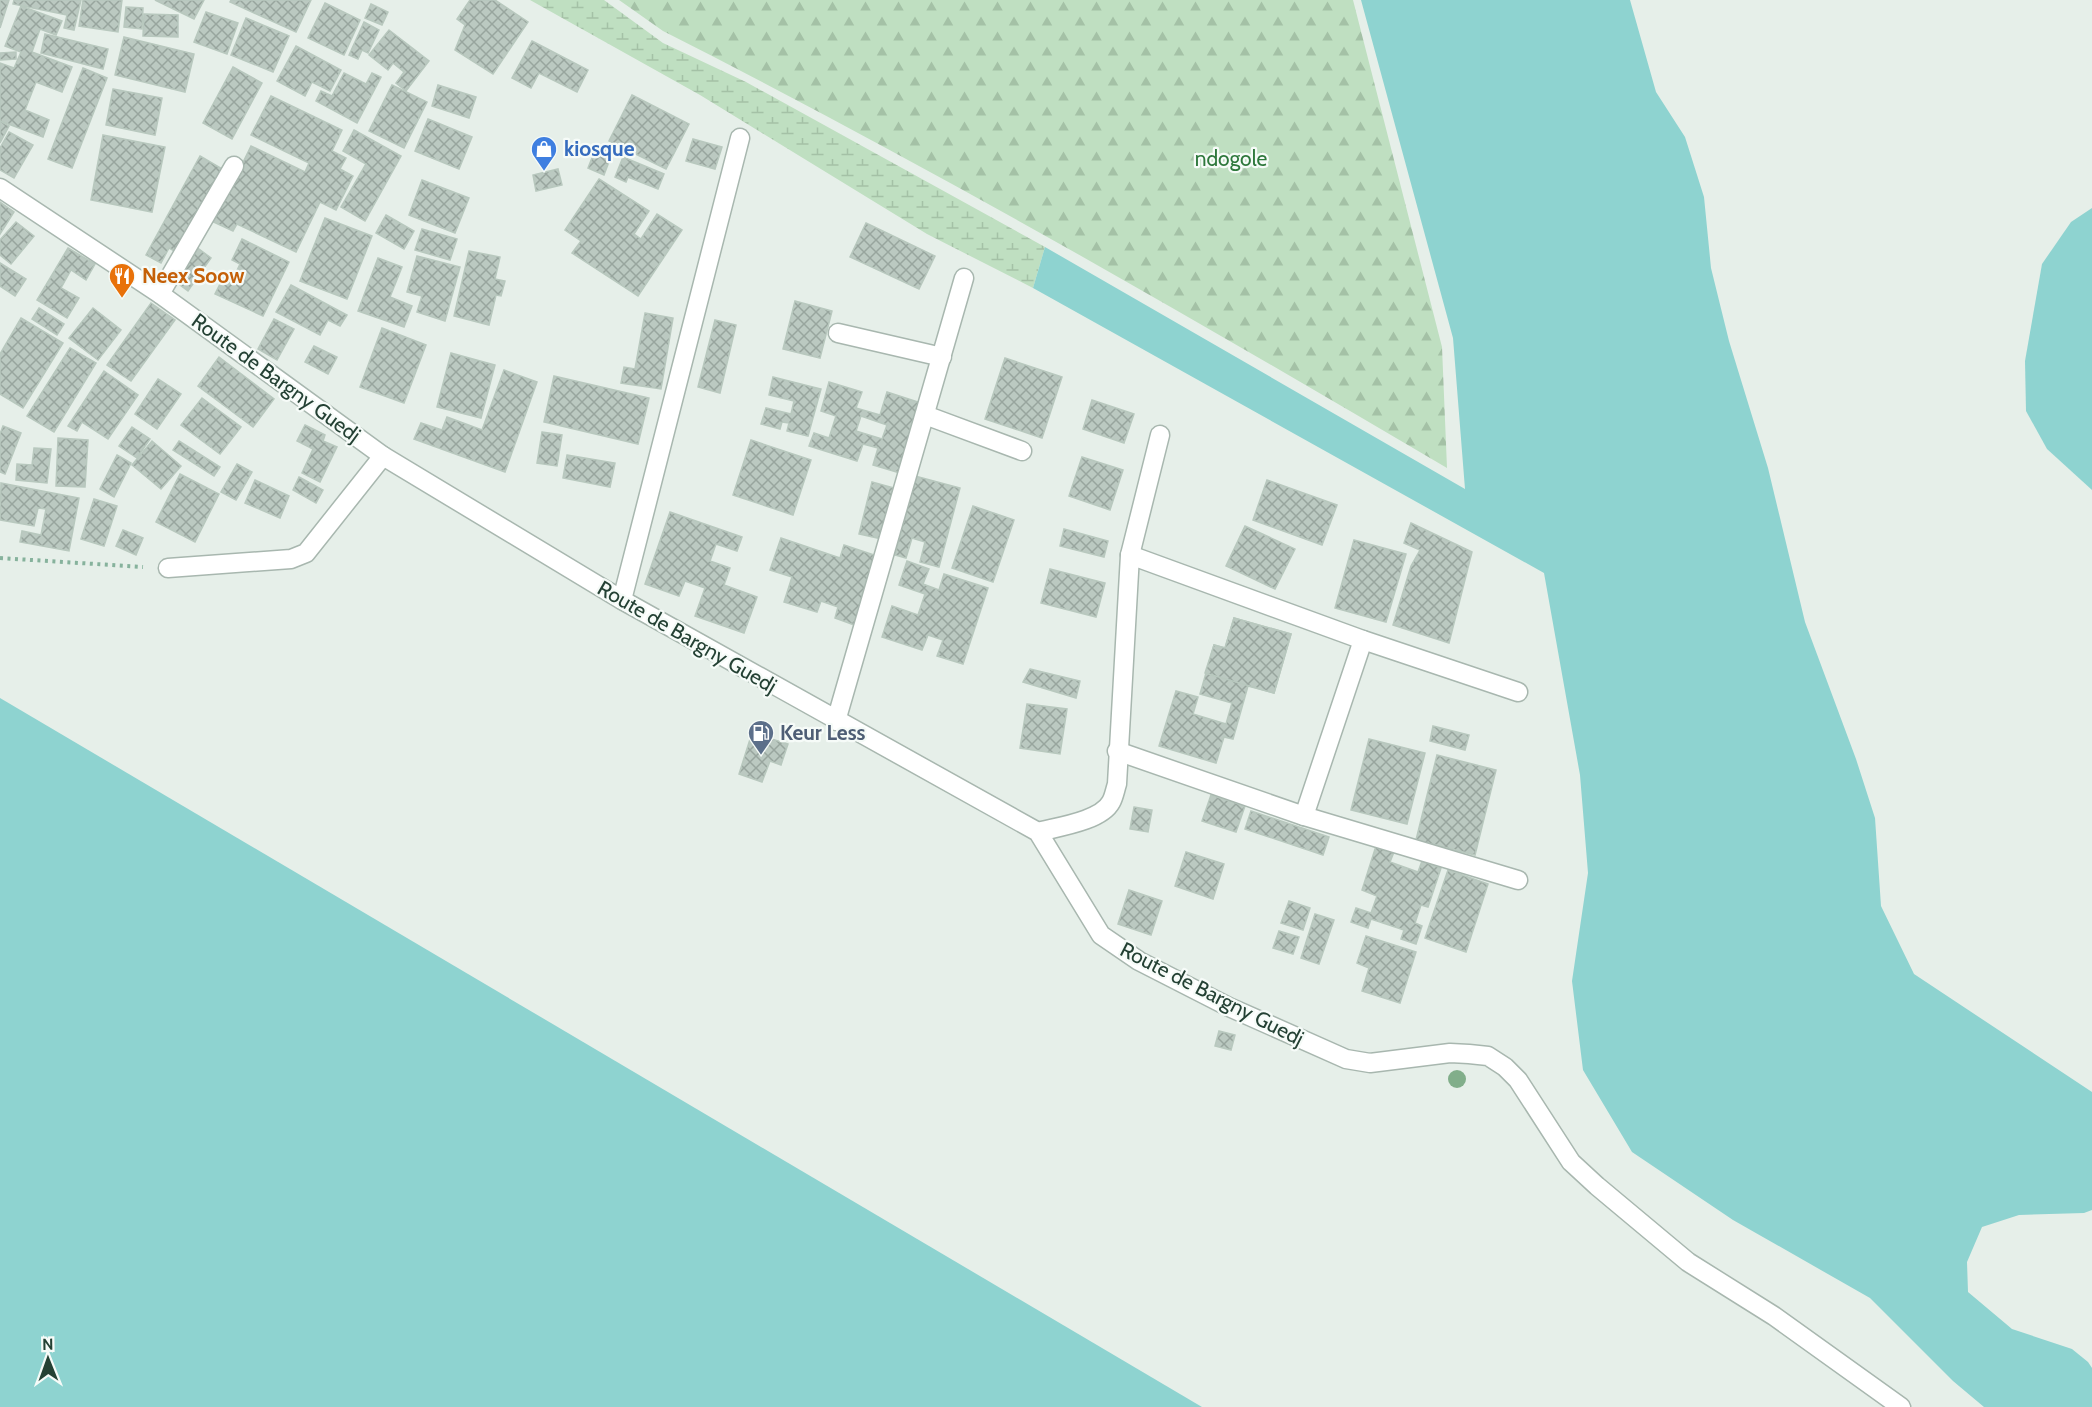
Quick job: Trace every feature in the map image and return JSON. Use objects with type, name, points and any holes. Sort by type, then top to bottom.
[{"type":"street","points":[[622,600],[740,138]]},
{"type":"street","points":[[160,294],[234,166]]},
{"type":"street","name":"Route de Bargny Guedj","points":[[0,188],[160,294],[383,456],[622,600],[1038,832],[1101,935],[1139,962],[1229,1007],[1330,1053],[1370,1063],[1450,1053],[1488,1056],[1505,1067],[1518,1080],[1571,1162],[1597,1186],[1688,1262],[1774,1316],[1901,1407]]},
{"type":"street","points":[[836,721],[964,278]]},
{"type":"street","points":[[838,333],[942,357]]},
{"type":"street","points":[[925,415],[1022,450]]},
{"type":"street","points":[[1038,832],[1079,822],[1110,804],[1117,784],[1130,555],[1160,435]]},
{"type":"street","points":[[168,568],[291,560],[306,553],[383,456]]},
{"type":"street","points":[[1130,555],[1363,640],[1518,692]]},
{"type":"street","points":[[1304,816],[1363,640]]},
{"type":"street","points":[[1118,751],[1304,816],[1518,880]]},
{"type":"path","points":[[0,558],[168,568]]},
{"type":"green space","points":[[530,0],[604,0],[663,43],[746,82],[1045,247],[1033,288],[927,234],[700,95]]},
{"type":"green space","name":"ndogole","points":[[619,0],[1353,0],[1442,347],[1447,468],[1058,243],[862,135],[663,31]]},
{"type":"water","points":[[1361,0],[1630,0],[1656,92],[1685,137],[1704,197],[1711,268],[1729,341],[1768,468],[1805,622],[1856,759],[1875,818],[1881,906],[1914,974],[2092,1092],[2092,1210],[2084,1213],[2019,1215],[1982,1227],[1967,1262],[1968,1292],[2012,1329],[2072,1349],[2088,1362],[2092,1368],[2092,1407],[1984,1407],[1953,1381],[1870,1298],[1733,1220],[1632,1152],[1583,1070],[1572,981],[1588,873],[1580,775],[1544,573],[1033,288],[1045,247],[1465,489],[1453,338]]},
{"type":"water","points":[[2092,208],[2092,490],[2047,449],[2026,411],[2025,361],[2042,264],[2071,222]]},
{"type":"water","points":[[0,698],[1202,1407],[0,1407]]},
{"type":"building","points":[[0,0],[9,0],[0,28]]},
{"type":"building","points":[[14,0],[81,0],[74,30],[64,28],[67,15],[13,4]]},
{"type":"building","points":[[83,0],[122,0],[118,32],[79,26]]},
{"type":"building","points":[[155,0],[204,0],[194,19]]},
{"type":"building","points":[[231,0],[311,0],[296,32],[230,2]]},
{"type":"building","points":[[470,0],[495,0],[528,22],[493,74],[455,50],[465,25],[457,19]]},
{"type":"building","points":[[325,3],[360,20],[344,55],[308,38]]},
{"type":"building","points":[[371,4],[388,12],[382,25],[365,18]]},
{"type":"building","points":[[21,6],[62,21],[56,35],[40,29],[32,52],[72,67],[62,92],[36,82],[25,110],[49,120],[43,137],[0,121],[0,63],[14,68],[21,52],[5,46]]},
{"type":"building","points":[[126,7],[143,8],[142,29],[124,27]]},
{"type":"building","points":[[206,12],[238,23],[227,54],[194,42]]},
{"type":"building","points":[[144,14],[178,15],[178,37],[143,36]]},
{"type":"building","points":[[246,18],[289,36],[273,72],[231,55]]},
{"type":"building","points":[[364,22],[379,30],[368,53],[362,50],[358,59],[349,55]]},
{"type":"building","points":[[389,30],[429,61],[406,91],[396,83],[404,72],[393,63],[388,70],[369,55]]},
{"type":"building","points":[[45,34],[108,49],[103,69],[41,53]]},
{"type":"building","points":[[124,37],[194,54],[185,92],[115,75]]},
{"type":"building","points":[[532,41],[588,70],[577,92],[539,73],[531,88],[512,78]]},
{"type":"building","points":[[296,46],[341,70],[330,91],[312,82],[305,96],[277,81]]},
{"type":"building","points":[[16,52],[16,59],[0,60],[0,53]]},
{"type":"building","points":[[233,67],[262,83],[232,139],[203,123]]},
{"type":"building","points":[[83,68],[107,78],[72,168],[48,159]]},
{"type":"building","points":[[344,73],[366,84],[372,73],[381,77],[357,123],[316,101],[321,91],[332,96]]},
{"type":"building","points":[[392,85],[427,102],[404,148],[369,131]]},
{"type":"building","points":[[438,85],[476,97],[469,118],[432,106]]},
{"type":"building","points":[[113,89],[162,98],[155,135],[106,125]]},
{"type":"building","points":[[632,95],[689,124],[666,169],[609,141]]},
{"type":"building","points":[[271,96],[342,130],[332,151],[346,158],[340,169],[353,176],[336,210],[320,202],[296,252],[237,224],[233,231],[207,219],[228,193],[251,146],[305,172],[309,163],[251,135]]},
{"type":"building","points":[[428,119],[472,137],[459,169],[415,151]]},
{"type":"building","points":[[0,121],[9,126],[0,143]]},
{"type":"building","points":[[354,130],[401,156],[365,221],[341,207],[366,164],[343,151]]},
{"type":"building","points":[[9,132],[33,145],[14,178],[0,170],[0,148]]},
{"type":"building","points":[[103,135],[165,147],[152,212],[91,200]]},
{"type":"building","points":[[693,139],[722,147],[715,169],[686,161]]},
{"type":"building","points":[[597,145],[613,151],[604,175],[588,168]]},
{"type":"building","points":[[200,156],[224,170],[178,253],[169,248],[161,263],[146,255]]},
{"type":"building","points":[[623,157],[664,174],[658,189],[628,177],[626,182],[615,177]]},
{"type":"building","points":[[558,169],[562,185],[536,191],[533,175]]},
{"type":"building","points":[[599,179],[649,211],[634,234],[641,239],[657,214],[682,230],[638,296],[572,253],[581,241],[565,230]]},
{"type":"building","points":[[422,180],[469,198],[455,233],[409,215]]},
{"type":"building","points":[[0,202],[14,212],[0,234]]},
{"type":"building","points":[[386,215],[414,231],[404,249],[376,233]]},
{"type":"building","points":[[325,218],[372,236],[347,299],[300,281]]},
{"type":"building","points":[[16,222],[34,236],[11,264],[0,255],[0,240]]},
{"type":"building","points":[[866,223],[935,256],[919,289],[850,257]]},
{"type":"building","points":[[422,229],[457,239],[450,260],[415,250]]},
{"type":"building","points":[[242,239],[289,262],[263,316],[215,294],[223,278],[231,283],[240,264],[232,260]]},
{"type":"building","points":[[195,246],[211,258],[188,291],[172,279]]},
{"type":"building","points":[[68,248],[95,264],[86,280],[71,270],[61,288],[79,298],[67,318],[37,300]]},
{"type":"building","points":[[469,251],[500,257],[495,279],[505,281],[501,296],[496,295],[489,325],[454,316]]},
{"type":"building","points":[[417,256],[460,267],[445,321],[417,312],[422,296],[407,292]]},
{"type":"building","points":[[378,258],[402,267],[390,297],[412,306],[404,327],[358,311]]},
{"type":"building","points":[[0,263],[26,279],[15,296],[0,286]]},
{"type":"building","points":[[291,285],[347,315],[340,326],[328,320],[320,335],[276,312]]},
{"type":"building","points":[[795,301],[832,311],[820,358],[783,349]]},
{"type":"building","points":[[151,303],[175,320],[131,381],[107,365]]},
{"type":"building","points":[[39,308],[64,324],[57,335],[32,319]]},
{"type":"building","points":[[93,308],[121,330],[98,360],[69,338]]},
{"type":"building","points":[[645,313],[673,318],[661,389],[621,383],[624,367],[635,369]]},
{"type":"building","points":[[21,318],[63,343],[23,408],[0,394],[0,354]]},
{"type":"building","points":[[274,319],[294,329],[277,360],[258,349]]},
{"type":"building","points":[[715,320],[736,325],[720,393],[698,387]]},
{"type":"building","points":[[382,328],[426,345],[404,403],[360,387]]},
{"type":"building","points":[[314,346],[337,357],[328,374],[305,362]]},
{"type":"building","points":[[70,348],[96,363],[54,432],[27,416]]},
{"type":"building","points":[[451,353],[495,365],[481,418],[437,407]]},
{"type":"building","points":[[219,357],[274,399],[253,427],[198,386]]},
{"type":"building","points":[[1005,358],[1062,377],[1042,438],[985,419]]},
{"type":"building","points":[[504,370],[537,382],[505,472],[414,439],[421,423],[442,430],[447,417],[482,430]]},
{"type":"building","points":[[104,371],[138,395],[108,439],[82,422],[77,431],[68,426]]},
{"type":"building","points":[[554,376],[649,398],[638,444],[544,422]]},
{"type":"building","points":[[773,377],[821,389],[808,436],[787,431],[789,423],[782,422],[780,429],[761,424],[766,408],[791,414],[794,401],[769,395]]},
{"type":"building","points":[[158,379],[181,394],[157,429],[135,414]]},
{"type":"building","points":[[829,382],[862,392],[856,408],[880,415],[887,392],[921,403],[900,473],[873,465],[878,448],[863,444],[857,461],[809,446],[814,433],[829,438],[836,416],[821,411]],"holes":[[[861,416],[887,425],[882,439],[856,431]]]},
{"type":"building","points":[[202,398],[241,427],[220,454],[181,425]]},
{"type":"building","points":[[1092,400],[1134,414],[1124,443],[1083,429]]},
{"type":"building","points":[[305,425],[325,435],[323,441],[337,447],[320,482],[302,473],[313,449],[297,441]]},
{"type":"building","points":[[3,426],[21,433],[5,474],[0,472],[0,434]]},
{"type":"building","points":[[132,427],[150,439],[137,458],[119,446]]},
{"type":"building","points":[[542,432],[562,435],[557,466],[537,463]]},
{"type":"building","points":[[58,438],[88,440],[85,487],[56,486]]},
{"type":"building","points":[[751,440],[811,460],[793,515],[733,495]]},
{"type":"building","points":[[152,441],[181,466],[161,489],[132,465]]},
{"type":"building","points":[[179,441],[220,467],[214,476],[173,450]]},
{"type":"building","points":[[34,448],[51,449],[47,483],[16,480],[17,464],[32,465]]},
{"type":"building","points":[[117,455],[131,463],[114,497],[100,489]]},
{"type":"building","points":[[567,455],[615,463],[610,487],[563,478]]},
{"type":"building","points":[[1082,457],[1123,470],[1110,510],[1069,496]]},
{"type":"building","points":[[237,464],[252,472],[236,500],[221,492]]},
{"type":"building","points":[[180,474],[219,494],[195,542],[156,522]]},
{"type":"building","points":[[915,476],[960,488],[939,567],[920,562],[925,542],[912,538],[906,558],[895,555]]},
{"type":"building","points":[[299,477],[323,490],[316,503],[293,490]]},
{"type":"building","points":[[255,480],[289,496],[280,518],[245,503]]},
{"type":"building","points":[[1267,480],[1337,505],[1322,545],[1253,520]]},
{"type":"building","points":[[872,482],[894,488],[882,539],[859,534]]},
{"type":"building","points":[[1,483],[79,498],[69,551],[20,542],[22,531],[41,535],[46,509],[38,508],[34,526],[0,520]]},
{"type":"building","points":[[94,499],[117,506],[104,546],[81,539]]},
{"type":"building","points":[[973,506],[1014,520],[993,582],[952,568]]},
{"type":"building","points":[[670,512],[742,537],[737,551],[716,544],[710,561],[730,568],[724,585],[757,597],[744,633],[695,616],[705,588],[685,581],[679,596],[645,584]]},
{"type":"building","points":[[1411,523],[1472,552],[1449,643],[1393,625],[1411,566],[1420,550],[1404,543]]},
{"type":"building","points":[[1245,526],[1295,549],[1275,589],[1226,566]]},
{"type":"building","points":[[1064,529],[1108,541],[1104,557],[1060,546]]},
{"type":"building","points":[[123,530],[143,538],[136,555],[116,546]]},
{"type":"building","points":[[781,538],[840,558],[844,545],[880,557],[857,626],[835,618],[838,607],[821,601],[817,612],[784,602],[792,577],[770,570]]},
{"type":"building","points":[[1354,540],[1406,554],[1386,622],[1335,608]]},
{"type":"building","points":[[907,561],[929,569],[923,584],[939,590],[944,574],[988,588],[963,664],[937,656],[943,640],[928,635],[922,650],[882,637],[892,606],[918,615],[925,594],[899,585]]},
{"type":"building","points":[[1050,569],[1105,583],[1096,617],[1041,603]]},
{"type":"building","points":[[1234,618],[1291,634],[1274,693],[1248,686],[1233,739],[1224,737],[1216,763],[1159,746],[1176,691],[1198,697],[1193,714],[1226,724],[1232,703],[1200,694],[1214,645],[1225,648]]},
{"type":"building","points":[[1234,618],[1291,634],[1274,693],[1205,673],[1214,645],[1225,648]]},
{"type":"building","points":[[1030,669],[1080,681],[1076,698],[1023,682]]},
{"type":"building","points":[[1027,704],[1067,709],[1060,754],[1020,748]]},
{"type":"building","points":[[1433,726],[1469,735],[1465,750],[1430,741]]},
{"type":"building","points":[[752,733],[788,744],[781,765],[770,761],[762,782],[739,774]]},
{"type":"building","points":[[1369,739],[1425,753],[1407,824],[1351,810]]},
{"type":"building","points":[[1437,755],[1496,770],[1475,855],[1416,840]]},
{"type":"building","points":[[1211,795],[1245,806],[1236,832],[1202,821]]},
{"type":"building","points":[[1134,807],[1152,810],[1148,832],[1130,829]]},
{"type":"building","points":[[1251,811],[1329,837],[1323,855],[1245,829]]},
{"type":"building","points":[[1376,846],[1394,852],[1390,862],[1418,872],[1422,861],[1441,868],[1428,907],[1421,905],[1415,923],[1422,926],[1416,944],[1401,939],[1404,930],[1371,919],[1368,928],[1351,922],[1356,908],[1371,913],[1377,896],[1362,890]]},
{"type":"building","points":[[1186,852],[1224,864],[1213,899],[1175,886]]},
{"type":"building","points":[[1448,870],[1488,884],[1466,952],[1425,938]]},
{"type":"building","points":[[1129,890],[1162,901],[1151,935],[1118,924]]},
{"type":"building","points":[[1289,901],[1310,908],[1303,930],[1281,923]]},
{"type":"building","points":[[1315,914],[1334,920],[1319,964],[1301,958]]},
{"type":"building","points":[[1279,931],[1299,937],[1293,954],[1273,948]]},
{"type":"building","points":[[1366,936],[1416,952],[1400,1003],[1362,991],[1369,968],[1357,963]]},
{"type":"building","points":[[1219,1031],[1235,1035],[1231,1050],[1215,1046]]},
{"type":"place","name":"kiosque","points":[[544,172]]},
{"type":"place","name":"Neex Soow","points":[[122,299]]},
{"type":"place","name":"Keur Less","points":[[761,756]]}]
